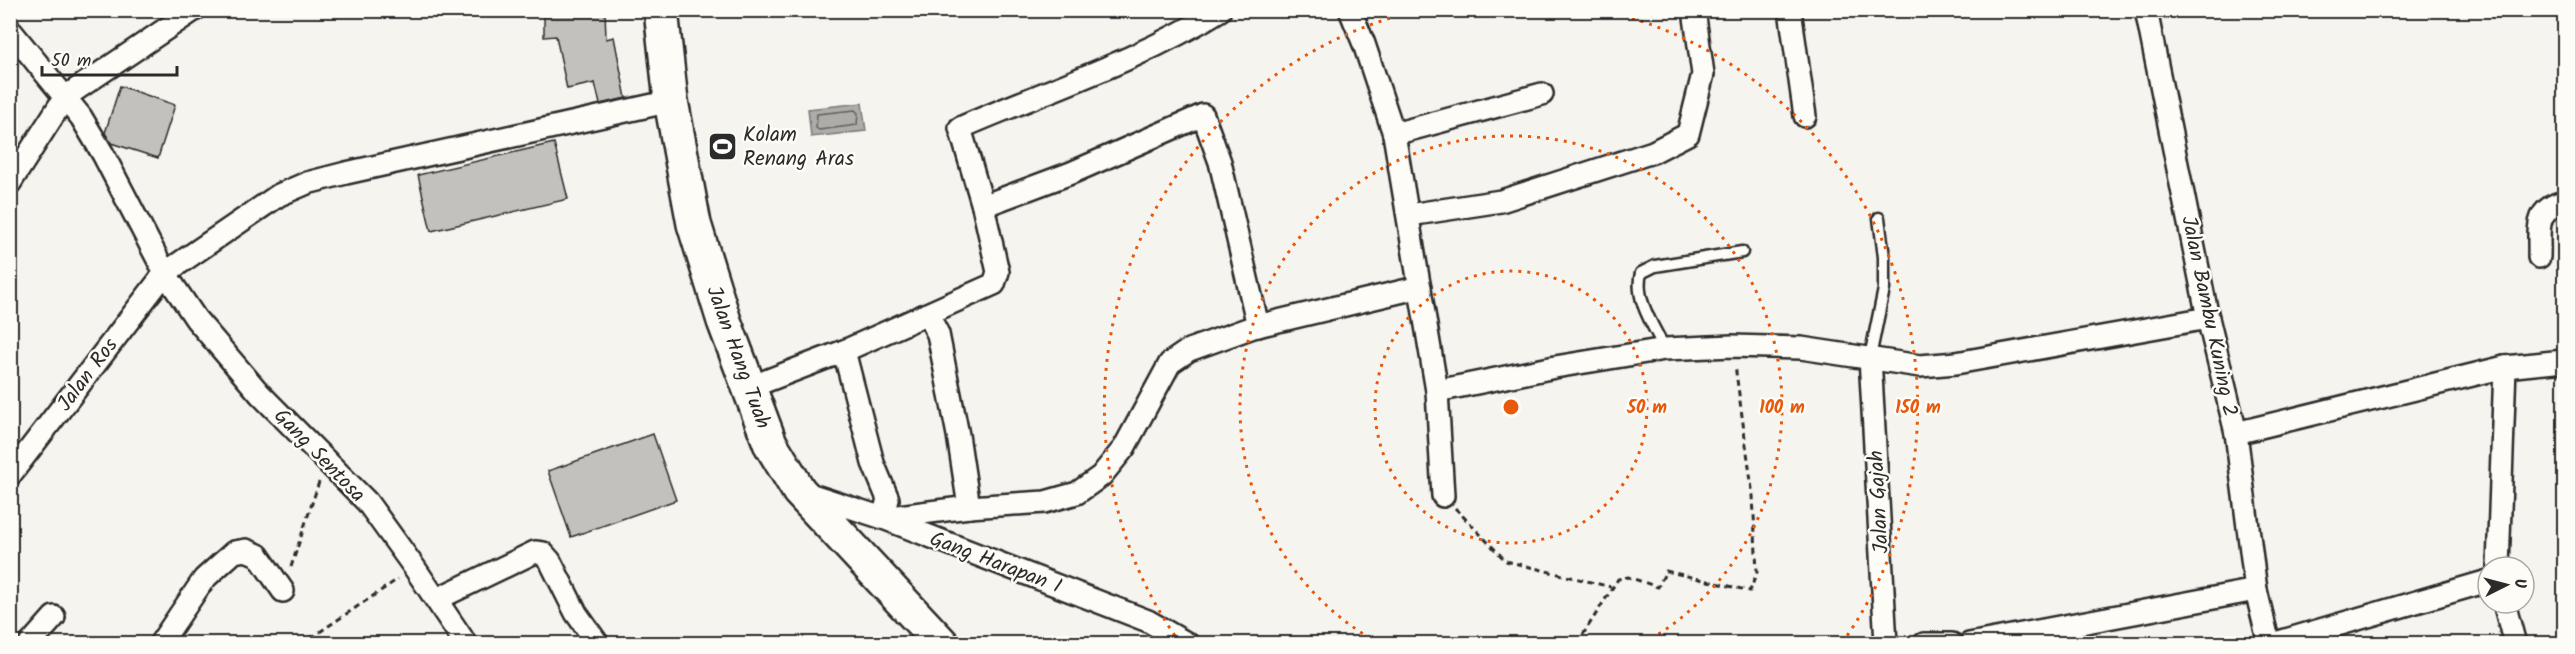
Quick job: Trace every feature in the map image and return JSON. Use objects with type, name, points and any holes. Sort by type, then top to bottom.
[{"type":"main road","name":"Jalan Hang Tuah","points":[[661,10],[671,101],[694,224],[748,388],[770,443],[799,491],[942,644]]},
{"type":"street","points":[[10,183],[65,97],[194,10]]},
{"type":"street","points":[[748,388],[844,351],[994,284],[998,272],[983,207],[960,128],[1025,99],[1103,72],[1220,10]]},
{"type":"street","points":[[1350,10],[1364,44],[1394,134],[1437,392],[1443,496]]},
{"type":"street","points":[[1409,215],[1501,201],[1653,152],[1688,134],[1703,74],[1694,10]]},
{"type":"street","points":[[1790,10],[1804,116]]},
{"type":"street","name":"Jalan Bambu Kuning 2","points":[[2146,10],[2208,318],[2236,433],[2505,367],[2565,361]]},
{"type":"street","name":"Gang Sentosa","points":[[10,30],[81,117],[104,154],[165,273],[195,319],[260,393],[367,502],[466,644]]},
{"type":"street","points":[[1394,134],[1518,98],[1542,94]]},
{"type":"street","name":"Jalan Ros","points":[[10,475],[165,273],[279,195],[307,183],[671,101]]},
{"type":"street","points":[[983,207],[1071,173],[1203,116],[1220,162],[1258,326]]},
{"type":"street","points":[[2539,257],[2541,215],[2551,205],[2565,202]]},
{"type":"street","points":[[844,351],[873,463],[888,499],[883,518],[969,507],[1045,502],[1077,493],[1101,476],[1124,448],[1170,363],[1189,350],[1258,326],[1420,287]]},
{"type":"street","points":[[927,315],[938,334],[958,435],[969,507]]},
{"type":"street","points":[[1437,392],[1555,367],[1665,349],[1732,346],[1801,348],[1920,366],[1956,363],[2208,318]]},
{"type":"street","name":"Jalan Gajah","points":[[1870,357],[1886,644]]},
{"type":"street","points":[[2498,555],[2505,367]]},
{"type":"street","points":[[2236,433],[2256,590],[2270,644],[2476,584]]},
{"type":"street","name":"Gang Harapan I","points":[[799,491],[883,518],[1148,621],[1188,644]]},
{"type":"street","points":[[160,644],[204,579],[234,552],[246,550],[258,555],[283,591]]},
{"type":"street","points":[[436,599],[535,552],[543,554],[550,561],[576,612],[598,644]]},
{"type":"street","points":[[1969,644],[2256,590]]},
{"type":"street","points":[[2508,615],[2515,644]]},
{"type":"street","points":[[30,644],[54,617]]},
{"type":"street","points":[[1924,644],[1952,644]]},
{"type":"lane","name":"Jalan Gajah","points":[[1870,357],[1884,289],[1884,257],[1879,218]]},
{"type":"lane","points":[[1665,349],[1643,302],[1638,284],[1641,273],[1655,266],[1742,252]]},
{"type":"path","points":[[1577,644],[1618,579],[1628,577],[1658,587],[1666,571],[1750,591],[1757,572],[1754,496],[1732,346]]},
{"type":"path","points":[[283,591],[326,461]]},
{"type":"path","points":[[1443,496],[1506,561],[1611,587]]},
{"type":"path","points":[[302,644],[414,567]]},
{"type":"water","points":[[862,103],[866,131],[811,137],[808,109]]},
{"type":"building","points":[[544,10],[605,10],[606,39],[614,37],[626,98],[600,104],[595,83],[567,89],[556,36],[544,37]]},
{"type":"building","points":[[120,86],[175,105],[158,158],[111,143],[105,133]]},
{"type":"building","points":[[554,143],[568,199],[431,231],[418,175]]},
{"type":"building","points":[[653,434],[676,500],[571,537],[548,471]]},
{"type":"place","name":"Kolam Renang Aras","points":[[722,146]]}]
